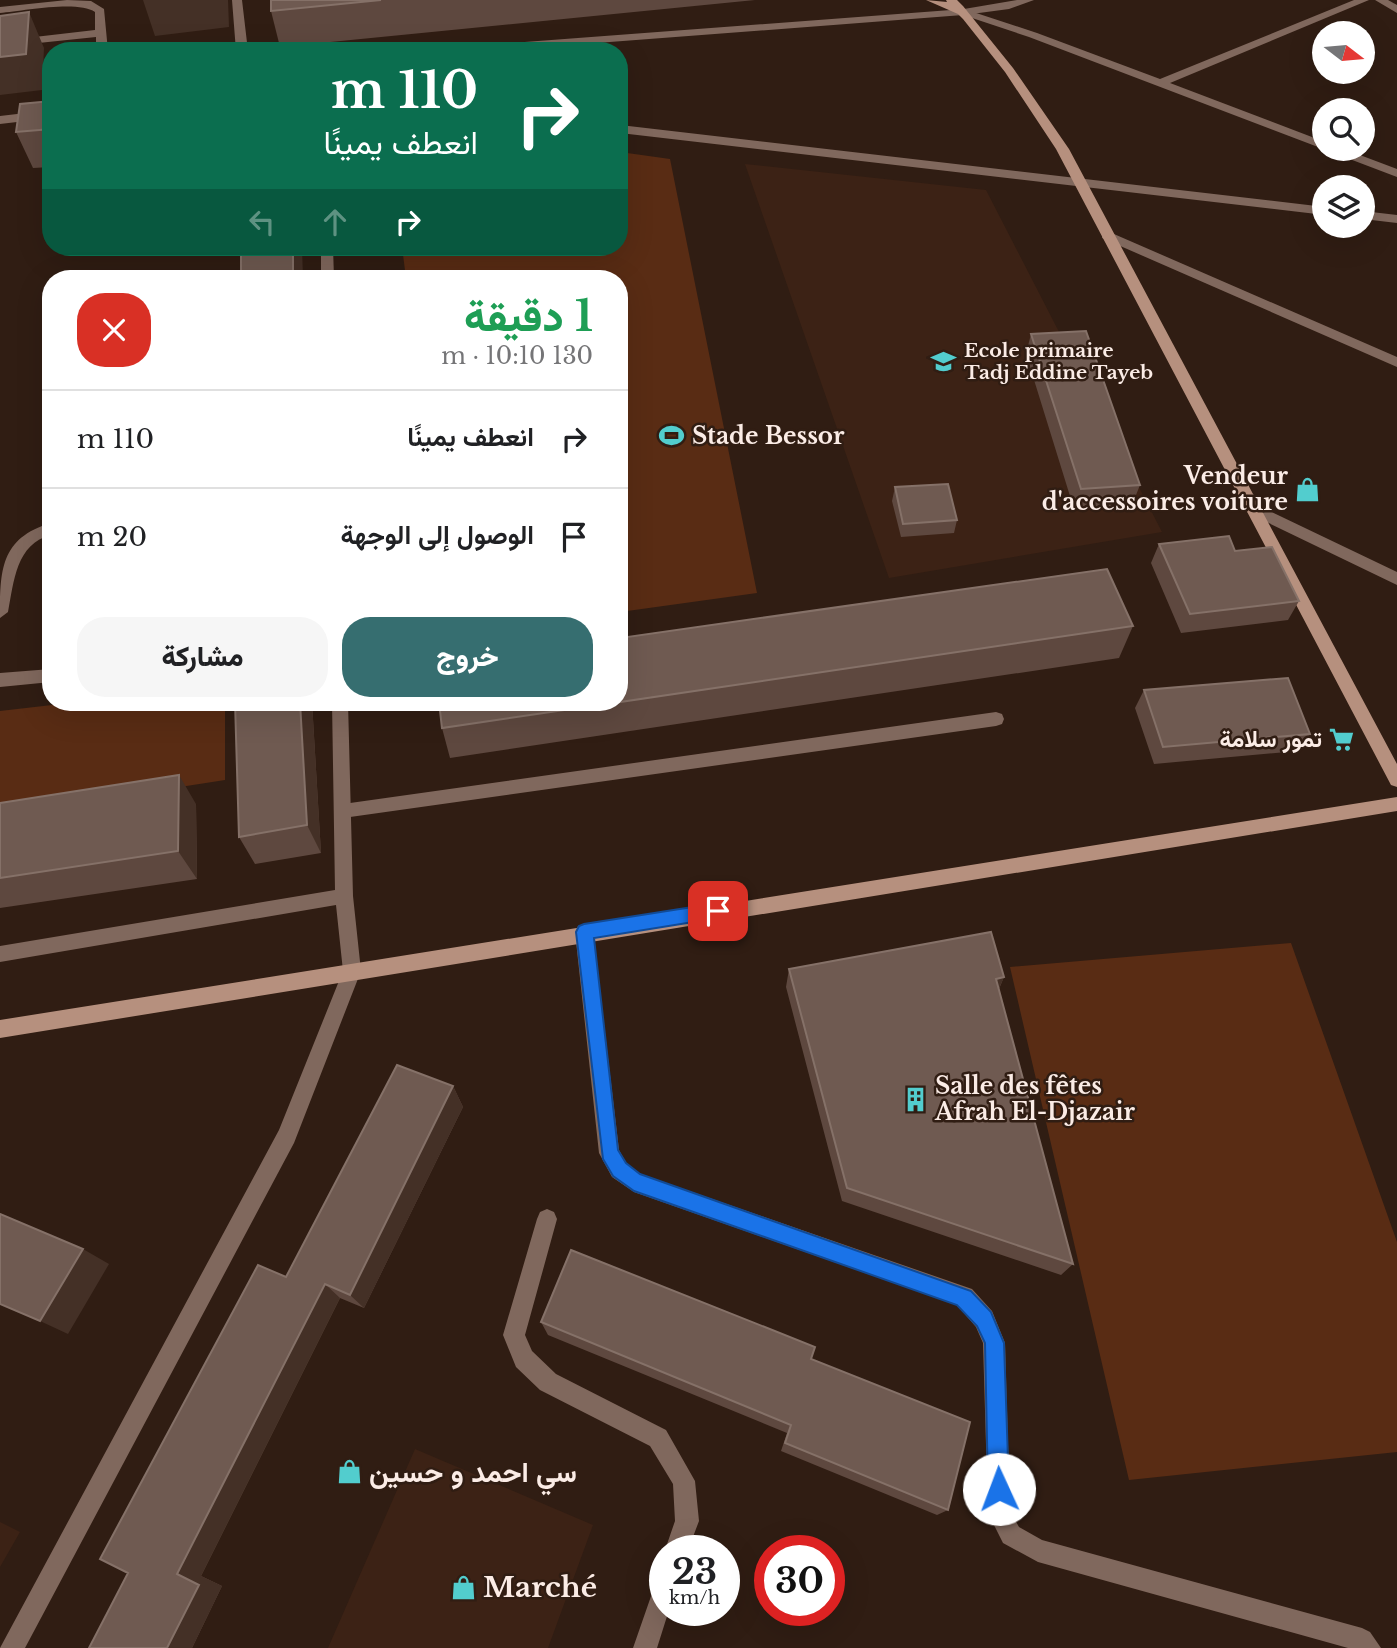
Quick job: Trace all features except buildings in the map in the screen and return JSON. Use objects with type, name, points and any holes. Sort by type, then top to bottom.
[{"type":"main road","points":[[931,0],[964,12]]},
{"type":"main road","points":[[951,0],[964,12],[1038,110],[1084,184],[1107,235],[1397,780]]},
{"type":"main road","points":[[0,1028],[584,932],[1397,804]]},
{"type":"street","points":[[237,0],[241,42]]},
{"type":"street","points":[[564,42],[964,12],[1009,6],[1029,0]]},
{"type":"street","points":[[1160,83],[1364,0]]},
{"type":"street","points":[[1380,0],[1397,10]]},
{"type":"street","points":[[0,10],[70,3],[92,4],[100,11],[102,42]]},
{"type":"street","points":[[964,12],[1312,141]]},
{"type":"street","points":[[0,44],[101,33]]},
{"type":"street","points":[[0,120],[42,115]]},
{"type":"street","points":[[628,129],[1312,210]]},
{"type":"street","points":[[1365,161],[1397,173]]},
{"type":"street","points":[[1375,216],[1397,219]]},
{"type":"street","points":[[1107,235],[1397,362]]},
{"type":"street","points":[[1254,509],[1397,579]]},
{"type":"street","points":[[0,612],[12,557],[23,542],[42,531]]},
{"type":"street","points":[[0,680],[42,676]]},
{"type":"street","points":[[12,1648],[287,1136],[352,971],[344,896],[340,711]]},
{"type":"street","points":[[342,811],[996,719]]},
{"type":"street","points":[[0,954],[344,896]]},
{"type":"street","points":[[584,932],[609,1153],[619,1170],[634,1182],[964,1297],[984,1319],[994,1343],[999,1513],[1011,1535],[1038,1550],[1362,1640],[1369,1648]]},
{"type":"street","points":[[547,1219],[514,1335],[524,1359],[548,1382],[658,1438],[684,1480],[687,1521],[682,1535]]},
{"type":"street","points":[[645,1648],[652,1626]]},
{"type":"shaded area","name":"Stade Bessor","points":[[628,153],[670,159],[757,593],[628,611],[628,270],[405,270],[403,256],[628,256]]},
{"type":"shaded area","name":"Ecole primaire Tadj Eddine Tayeb","points":[[745,164],[986,190],[1162,532],[889,578]]},
{"type":"shaded area","points":[[42,706],[42,711],[225,711],[225,780],[0,815],[0,711]]},
{"type":"shaded area","points":[[1291,943],[1397,1242],[1397,1452],[1129,1480],[1010,967]]},
{"type":"shaded area","name":"Marché","points":[[415,1449],[593,1525],[548,1648],[328,1648]]},
{"type":"shaded area","points":[[0,1522],[20,1532],[0,1567]]},
{"type":"place","name":"Ecole primaire Tadj Eddine Tayeb","points":[[944,361]]},
{"type":"place","name":"Stade Bessor","points":[[672,436]]},
{"type":"place","name":"Vendeur d'accessoires voiture","points":[[1308,489]]},
{"type":"place","name":"تمور سلامة","points":[[1342,739]]},
{"type":"place","name":"Salle des fêtes Afrah El-Djazair","points":[[915,1099]]},
{"type":"place","name":"سي احمد و حسين","points":[[349,1472]]},
{"type":"place","name":"Marché","points":[[463,1587]]},
{"type":"route","points":[[718,911],[584,932],[609,1153],[619,1170],[634,1182],[964,1297],[984,1319],[994,1343],[999,1489]]}]
